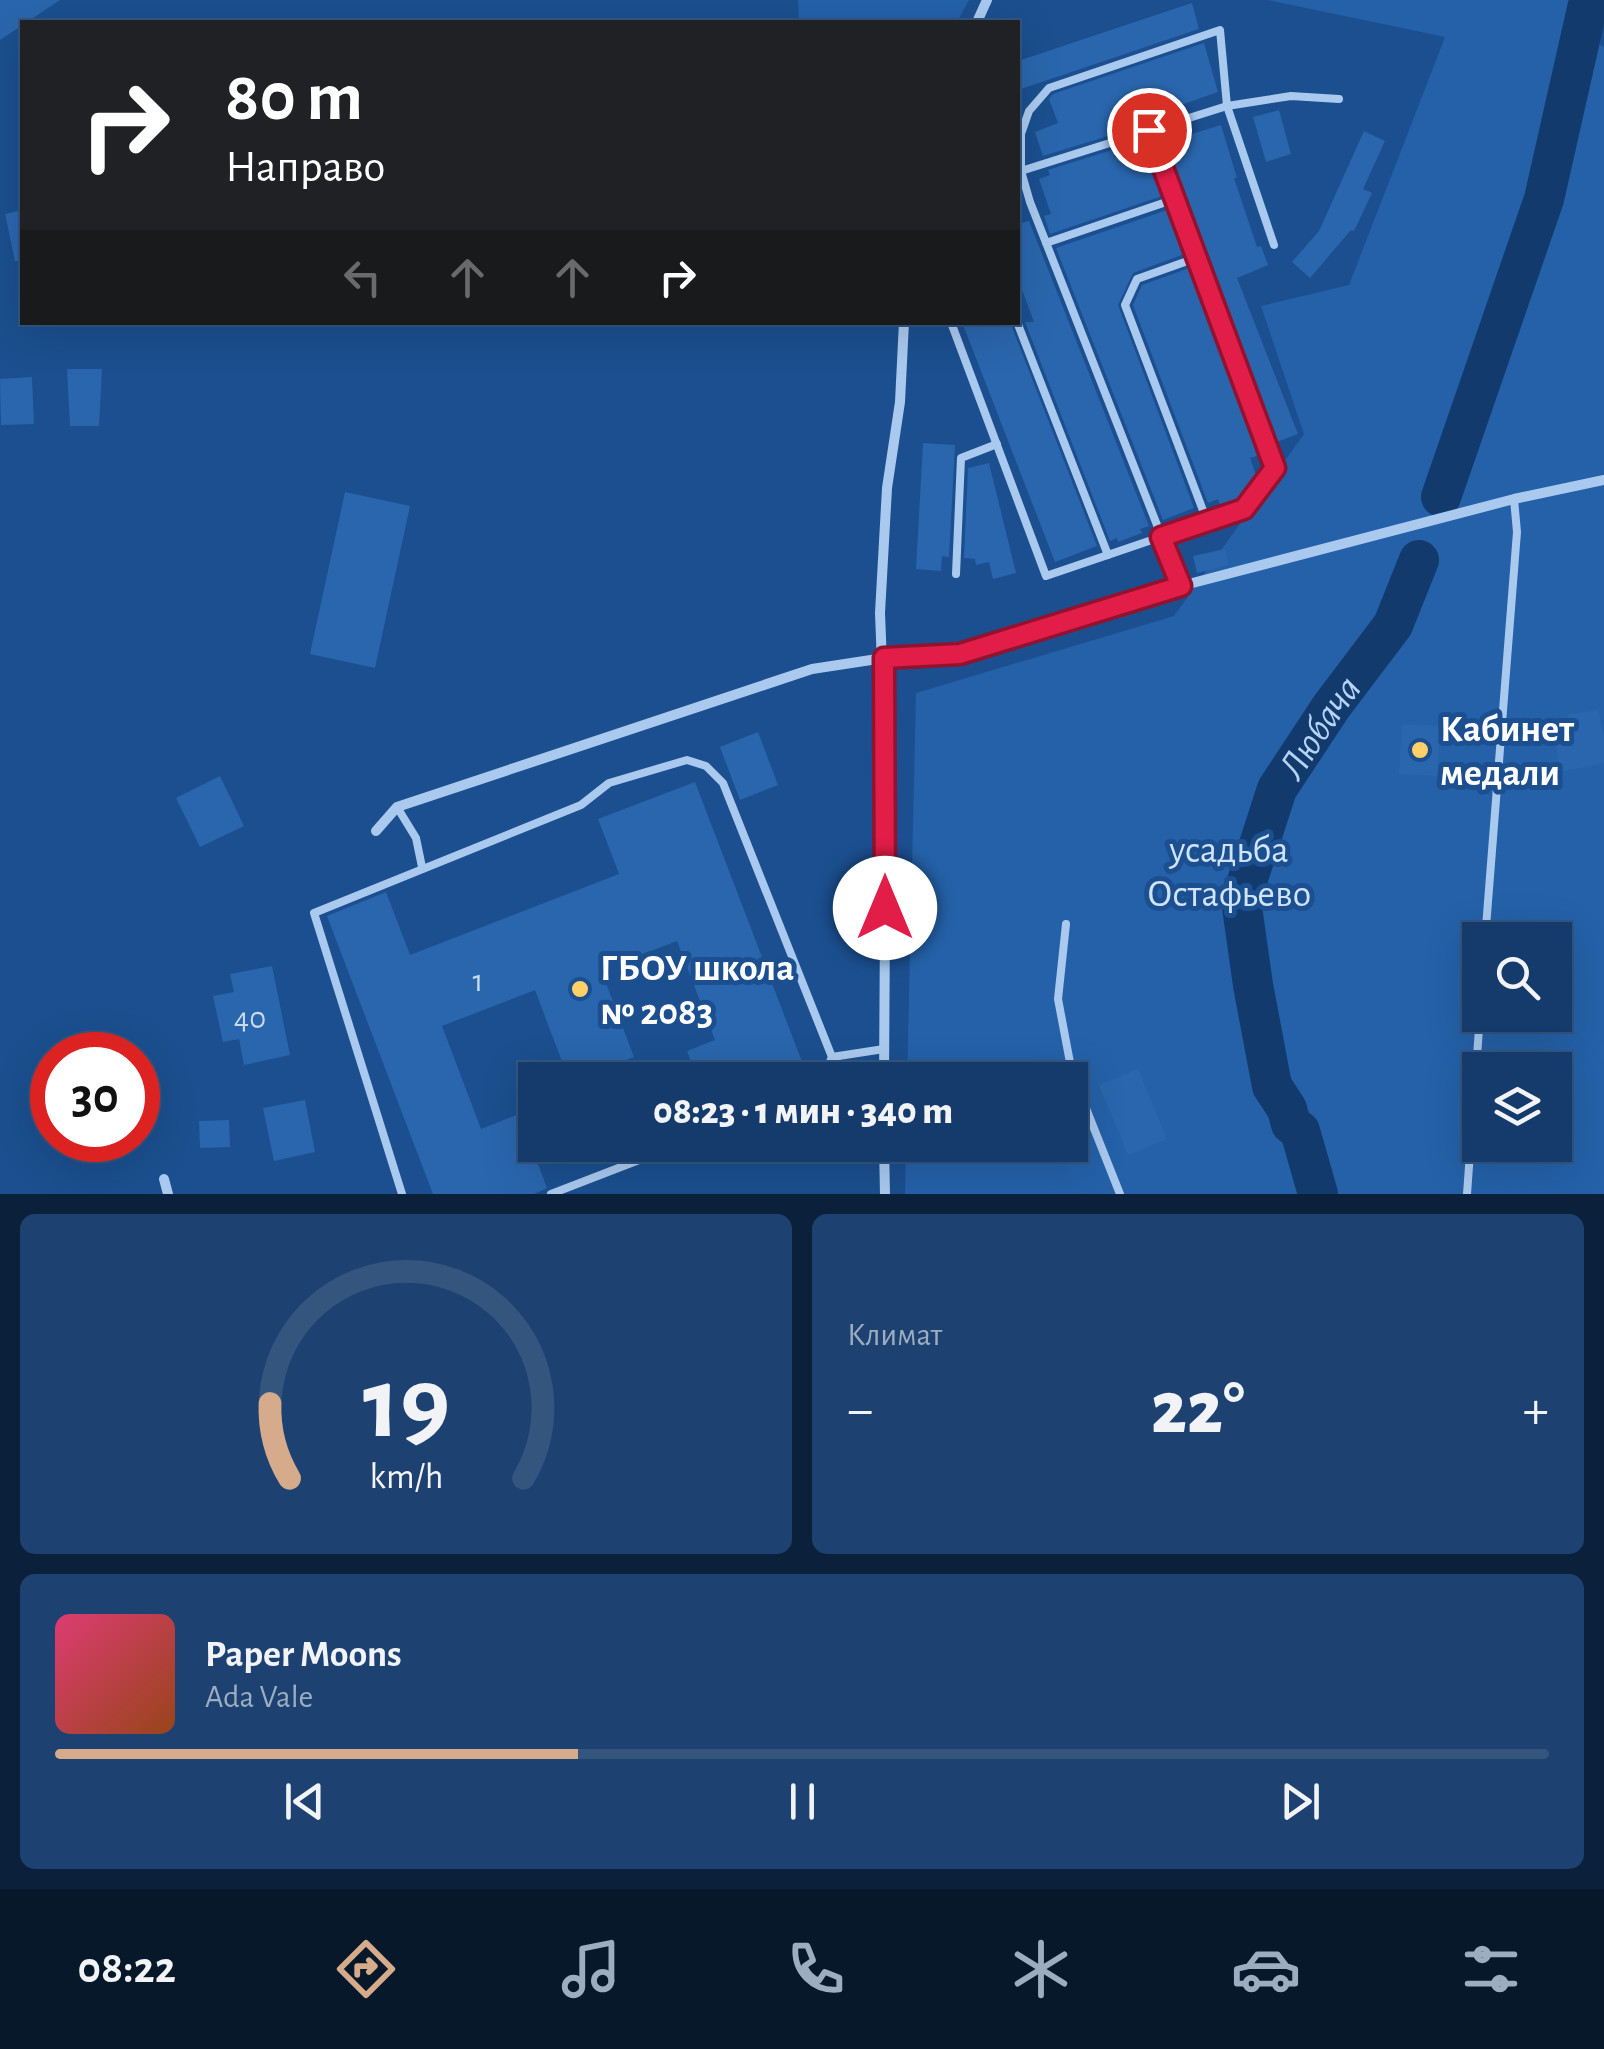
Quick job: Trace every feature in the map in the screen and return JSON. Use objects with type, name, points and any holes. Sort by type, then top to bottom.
[{"type":"street","points":[[884,1062],[884,658],[880,613],[887,488],[900,402],[904,325]]},
{"type":"street","points":[[376,831],[396,807],[812,669],[884,658],[960,654],[1181,586],[1514,499],[1604,480]]},
{"type":"street","points":[[884,1162],[884,1194]]},
{"type":"street","points":[[164,1179],[168,1194]]},
{"type":"lane","points":[[1020,145],[1029,110],[1050,88],[1220,30],[1227,106],[1274,244]]},
{"type":"lane","points":[[1021,171],[1227,106],[1291,96],[1339,99]]},
{"type":"lane","points":[[952,325],[1046,576],[1244,509],[1275,468],[1149,130]]},
{"type":"lane","points":[[1020,164],[1030,202],[1181,586]]},
{"type":"lane","points":[[1046,243],[1174,199]]},
{"type":"lane","points":[[1020,205],[1030,202]]},
{"type":"lane","points":[[1196,258],[1137,279],[1125,304],[1207,521]]},
{"type":"lane","points":[[1018,325],[1108,555]]},
{"type":"lane","points":[[956,574],[961,458],[997,444]]},
{"type":"lane","points":[[1486,922],[1518,532],[1514,499]]},
{"type":"lane","points":[[402,1194],[314,913],[581,805],[609,783],[687,760],[706,766],[724,783],[832,1057],[830,1062]]},
{"type":"lane","points":[[396,807],[416,838],[422,868]]},
{"type":"lane","points":[[1066,924],[1058,999],[1068,1054],[1120,1194]]},
{"type":"lane","points":[[1467,1194],[1479,1032]]},
{"type":"lane","points":[[832,1057],[884,1049]]},
{"type":"lane","points":[[552,1194],[634,1162]]},
{"type":"green space","points":[[798,0],[969,0],[958,20],[799,20]]},
{"type":"green space","name":"усадьба Остафьево","points":[[1267,0],[1604,0],[1600,45],[1604,47],[1604,1194],[905,1194],[906,1162],[1088,1162],[1088,1062],[907,1062],[916,693],[1174,616],[1304,434],[1261,306],[1349,285],[1445,37]]},
{"type":"building","points":[[0,0],[60,0],[30,20],[20,20],[20,27],[0,40]]},
{"type":"building","points":[[1192,3],[1199,29],[1020,89],[1020,60]]},
{"type":"building","points":[[1204,43],[1218,92],[1106,131],[1108,136],[1043,156],[1035,132],[1058,123],[1049,99],[1053,94]]},
{"type":"building","points":[[1279,110],[1291,154],[1266,162],[1253,117]]},
{"type":"building","points":[[1221,125],[1257,247],[1261,246],[1268,265],[1237,278],[1298,434],[1274,443],[1162,143]]},
{"type":"building","points":[[1364,131],[1385,141],[1363,189],[1372,193],[1354,231],[1310,278],[1292,262],[1319,231]]},
{"type":"building","points":[[1147,147],[1165,195],[1050,234],[1044,216],[1051,214],[1039,179],[1050,175],[1048,170],[1112,150],[1115,157]]},
{"type":"building","points":[[1170,209],[1187,253],[1133,273],[1118,305],[1194,508],[1163,520],[1056,248]]},
{"type":"building","points":[[20,210],[20,261],[15,261],[5,214]]},
{"type":"building","points":[[1029,221],[1149,526],[1140,529],[1142,533],[1118,542],[1117,538],[1110,541],[1025,322],[1034,322],[1020,284],[1020,223]]},
{"type":"building","points":[[1192,267],[1260,449],[1255,451],[1257,456],[1250,458],[1257,478],[1242,497],[1220,505],[1218,499],[1208,503],[1133,305],[1142,285]]},
{"type":"building","points":[[963,325],[1011,325],[1097,546],[1055,562]]},
{"type":"building","points":[[67,369],[102,369],[99,426],[70,426]]},
{"type":"building","points":[[32,377],[34,424],[1,425],[0,379]]},
{"type":"building","points":[[923,443],[955,445],[949,557],[942,556],[941,571],[916,569]]},
{"type":"building","points":[[989,463],[1016,573],[993,579],[989,562],[976,565],[975,559],[964,558],[968,468]]},
{"type":"building","points":[[345,492],[410,506],[375,668],[310,654]]},
{"type":"building","points":[[1225,549],[1228,565],[1197,573],[1193,556]]},
{"type":"building","points":[[1598,710],[1604,763],[1561,772],[1555,741],[1571,737],[1568,714]]},
{"type":"building","name":"Кабинет медали","points":[[1402,724],[1441,726],[1437,776],[1399,774]]},
{"type":"building","points":[[758,732],[778,785],[740,800],[720,747]]},
{"type":"building","points":[[220,776],[244,826],[200,847],[176,798]]},
{"type":"building","points":[[695,782],[802,1062],[691,1062],[687,1051],[715,1040],[677,941],[601,970],[634,1057],[621,1062],[562,1062],[535,990],[442,1026],[481,1129],[518,1114],[518,1162],[537,1162],[547,1188],[534,1194],[433,1194],[327,916],[386,892],[410,955],[619,874],[598,819]]},
{"type":"building","points":[[272,966],[290,1055],[244,1065],[239,1039],[223,1042],[213,996],[234,992],[230,974]]},
{"type":"building","points":[[1138,1069],[1167,1139],[1128,1155],[1099,1085]]},
{"type":"building","points":[[305,1100],[315,1152],[274,1161],[263,1108]]},
{"type":"building","points":[[229,1120],[230,1147],[200,1148],[199,1121]]},
{"type":"waterway","name":"Любача","points":[[1441,497],[1544,199],[1589,0]]},
{"type":"waterway","name":"Любача","points":[[1318,1194],[1300,1131],[1291,1124],[1287,1109],[1272,1086],[1241,900],[1277,789],[1331,707],[1393,625],[1419,560]]},
{"type":"place","name":"Кабинет медали","points":[[1420,750]]},
{"type":"place","name":"ГБОУ школа № 2083","points":[[580,989]]},
{"type":"route","points":[[885,908],[884,658],[960,654],[1181,586],[1161,537],[1244,509],[1275,468],[1149,130]]}]
